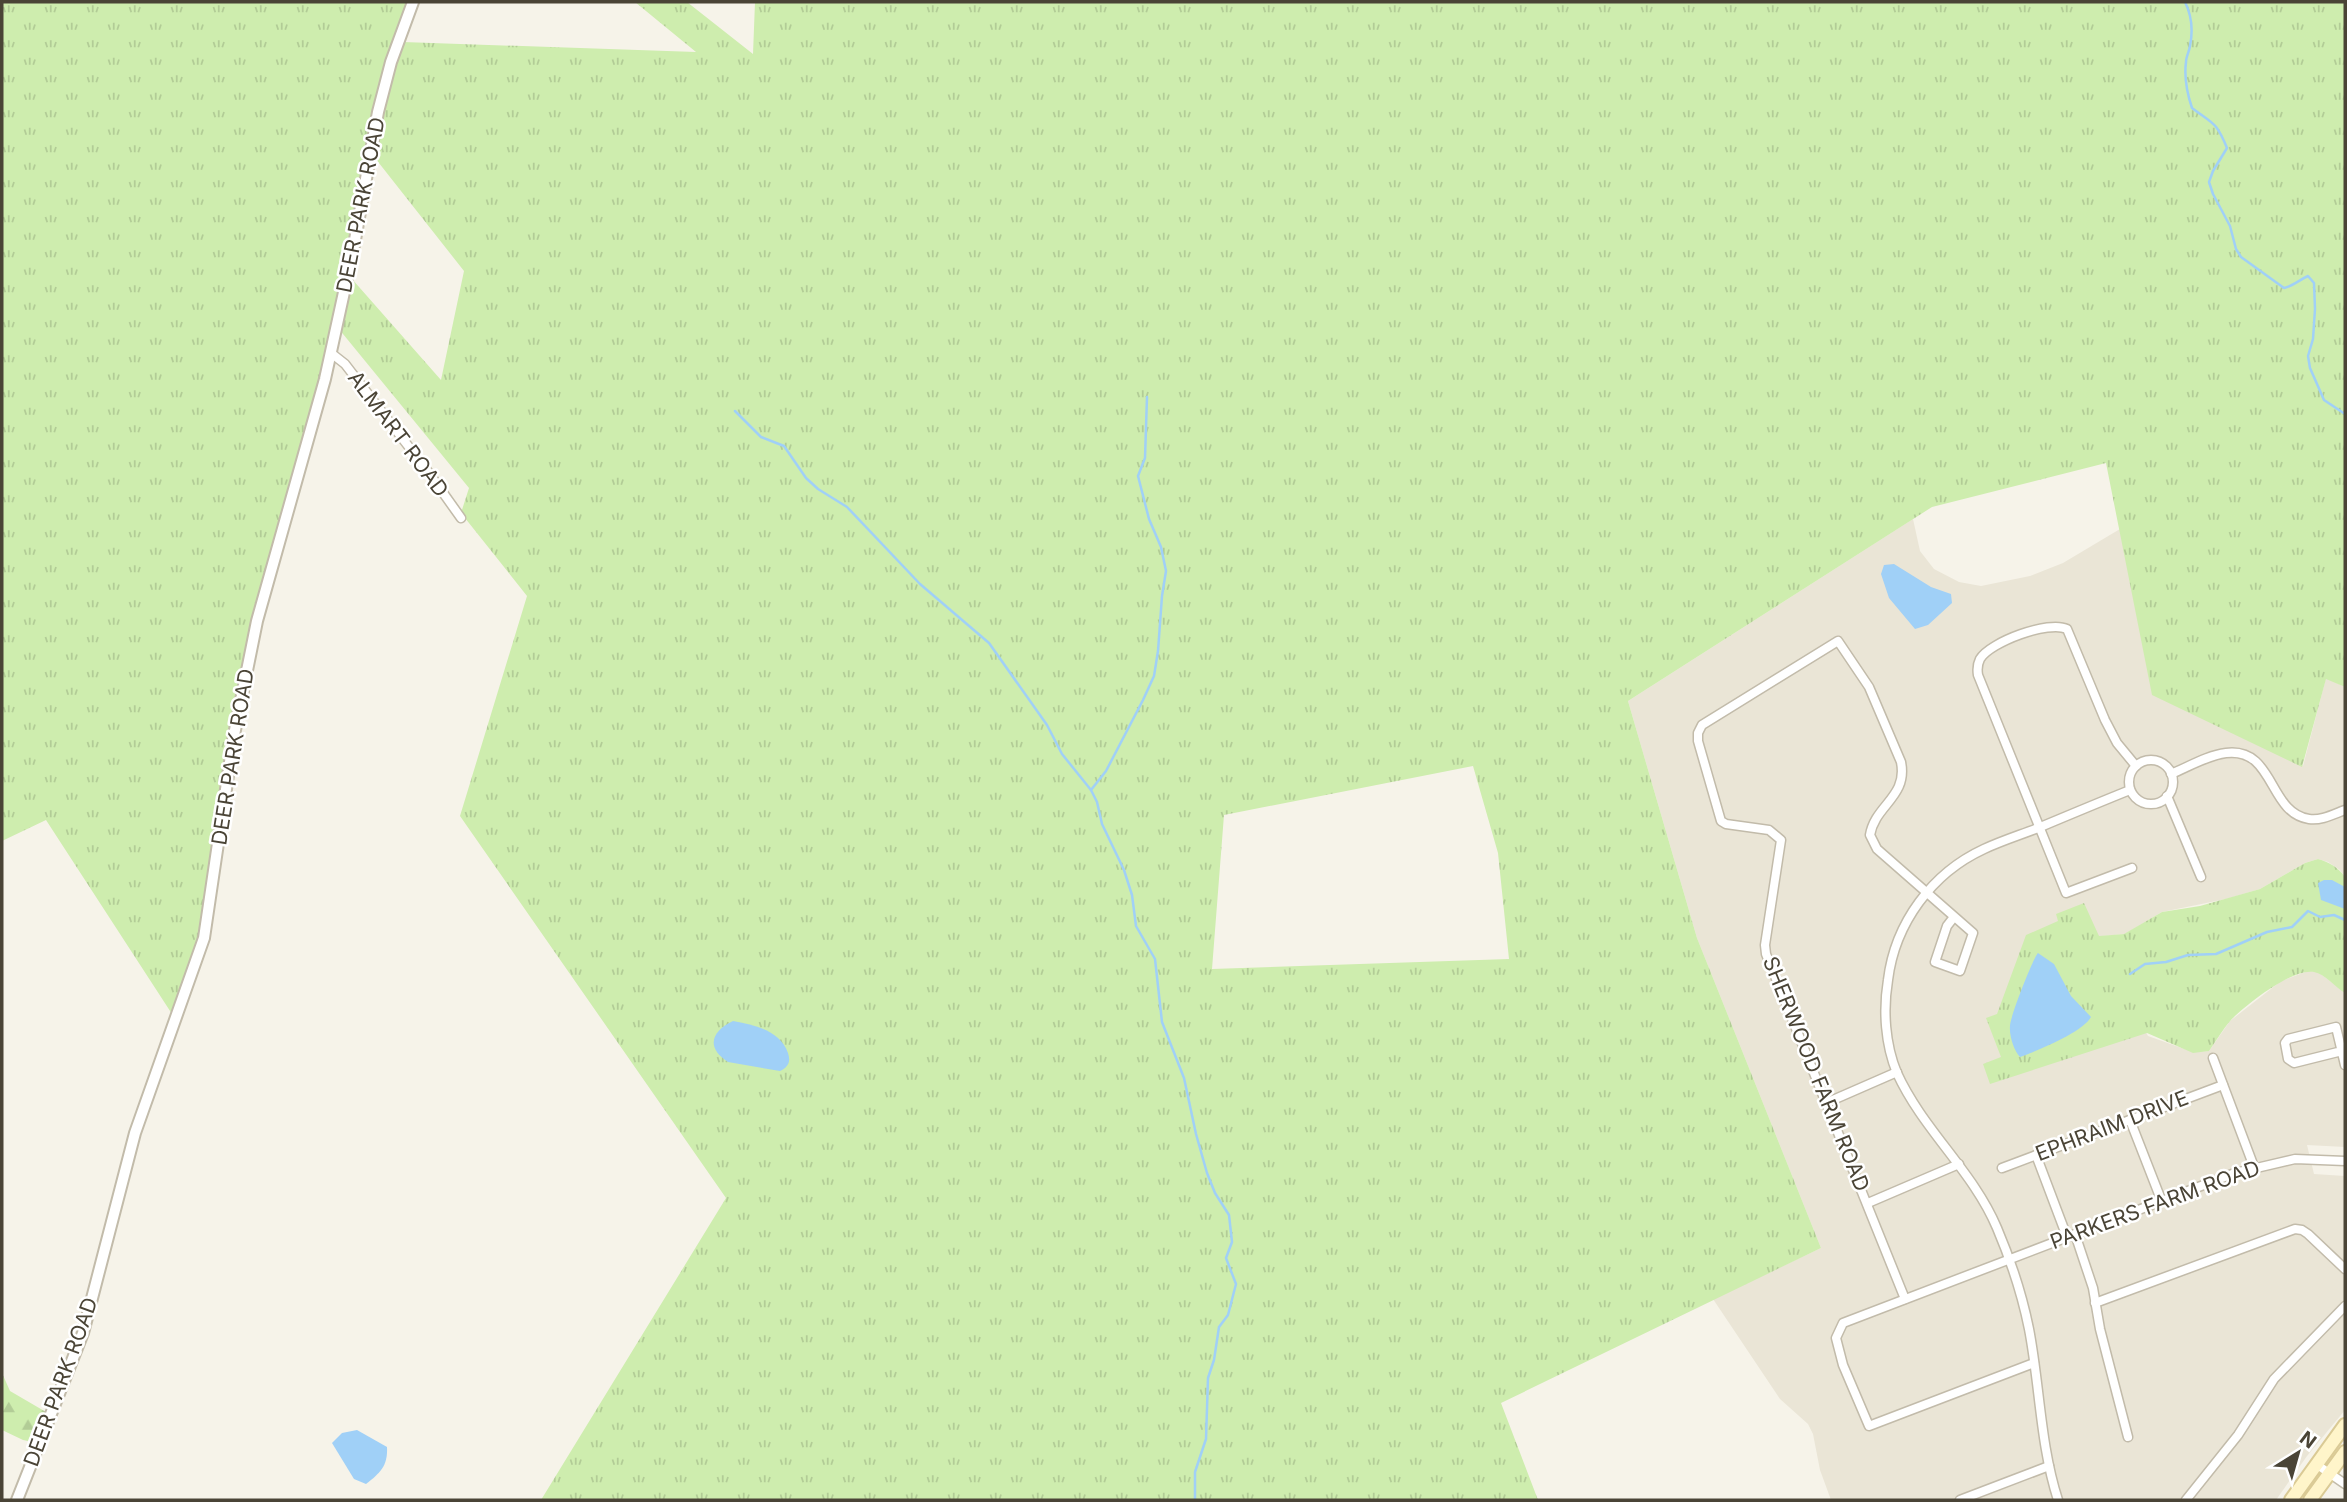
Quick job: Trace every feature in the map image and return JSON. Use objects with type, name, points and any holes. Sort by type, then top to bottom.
[{"type":"main road","points":[[2291,1500],[2345,1425]]},
{"type":"main road","points":[[2310,1500],[2345,1452]]},
{"type":"street","name":"DEER PARK ROAD","points":[[17,1500],[87,1321],[135,1133],[204,938],[234,735],[254,634],[331,353],[378,112],[391,62],[412,2]]},
{"type":"street","name":"ALMART ROAD","points":[[331,353],[345,364],[461,518]]},
{"type":"street","points":[[2132,867],[2066,892],[1978,675],[1978,662],[1991,649],[2038,629],[2056,626],[2067,629],[2105,720],[2117,743],[2136,766]]},
{"type":"street","name":"SHERWOOD FARM ROAD","points":[[1905,1299],[1765,949],[1781,840],[1769,830],[1721,821],[1699,740],[1698,733],[1702,725],[1838,641],[1869,687],[1903,772],[1898,790],[1875,819],[1870,835],[1877,849],[1927,892]]},
{"type":"street","points":[[2171,774],[2216,755],[2236,752],[2258,762],[2272,781],[2284,805],[2300,816],[2319,819],[2345,810]]},
{"type":"street","points":[[2155,761],[2167,768],[2171,774],[2172,786],[2162,801],[2140,801],[2130,790],[2130,777],[2141,762],[2155,761]]},
{"type":"street","points":[[2058,1500],[2042,1432],[2034,1363],[2020,1291],[2010,1260],[1996,1224],[1959,1164],[1910,1097],[1897,1072],[1889,1049],[1885,996],[1889,969],[1907,922],[1927,892],[1962,862],[1983,849],[2130,790]]},
{"type":"street","points":[[2167,796],[2201,877]]},
{"type":"street","points":[[1927,892],[1973,933],[1960,971],[1935,962],[1947,926],[1954,917]]},
{"type":"street","points":[[2342,1051],[2294,1063],[2288,1059],[2285,1044],[2288,1039],[2336,1027],[2342,1051],[2345,1065]]},
{"type":"street","points":[[2213,1058],[2254,1167]]},
{"type":"street","points":[[1826,1103],[1897,1072]]},
{"type":"street","name":"EPHRAIM DRIVE","points":[[2002,1168],[2223,1085]]},
{"type":"street","points":[[2130,1119],[2162,1202]]},
{"type":"street","points":[[2036,1155],[2088,1271],[2099,1328],[2128,1437]]},
{"type":"street","name":"PARKERS FARM ROAD","points":[[2034,1363],[1868,1426],[1843,1365],[1837,1346],[1837,1333],[1843,1323],[2254,1167],[2295,1159],[2345,1161]]},
{"type":"street","points":[[1868,1203],[1959,1164]]},
{"type":"street","points":[[2095,1303],[2295,1229],[2308,1234],[2345,1269]]},
{"type":"street","points":[[2186,1500],[2238,1435],[2274,1379],[2345,1306]]},
{"type":"street","points":[[2316,1464],[2345,1484]]},
{"type":"street","points":[[1960,1500],[2049,1466]]},
{"type":"shaded area","points":[[1913,519],[1920,551],[1934,569],[1959,582],[1981,586],[2030,576],[2063,563],[2120,529],[2303,766],[2326,678],[2345,687],[2345,877],[2328,862],[2318,859],[2305,863],[2260,889],[2162,912],[2125,934],[2103,936],[2117,979],[2148,1036],[2193,1052],[2209,1051],[2230,1021],[2281,981],[2308,971],[2318,972],[2345,992],[2345,1147],[2307,1145],[2314,1174],[2345,1176],[2345,1410],[2307,1456],[2276,1500],[1831,1500],[1808,1424],[1780,1399],[1713,1299],[1821,1248],[1697,938],[1628,701]]},
{"type":"green space","points":[[2,2],[417,2],[403,42],[696,52],[635,2],[687,2],[753,54],[755,2],[2345,2],[2345,687],[2326,679],[2302,767],[2152,695],[2106,463],[1932,507],[1628,701],[1697,938],[1821,1248],[1501,1403],[1538,1500],[541,1500],[726,1198],[460,816],[527,596],[461,513],[469,488],[334,323],[315,400],[251,623],[198,945],[172,1014],[46,820],[2,841]],"holes":[[[375,158],[464,271],[441,380],[352,279]],[[1473,766],[1498,853],[1509,959],[1212,969],[1224,815]]]},
{"type":"green space","points":[[2318,859],[2333,865],[2345,877],[2345,993],[2322,975],[2305,972],[2282,981],[2238,1013],[2209,1051],[2193,1053],[2147,1033],[1990,1084],[1983,1064],[2001,1057],[1986,1018],[1997,1014],[2026,935],[2058,921],[2056,914],[2084,903],[2099,936],[2124,934],[2162,912],[2200,906],[2260,889],[2305,863]]},
{"type":"green space","points":[[2,1373],[10,1391],[46,1412],[33,1442],[2,1430]]},
{"type":"water","points":[[1894,564],[1931,587],[1951,594],[1952,603],[1928,625],[1915,629],[1889,598],[1881,574],[1884,565]]},
{"type":"water","points":[[2332,880],[2345,887],[2345,909],[2321,900],[2318,883]]},
{"type":"water","points":[[2038,953],[2054,964],[2071,996],[2091,1017],[2070,1035],[2020,1057],[2012,1043],[2010,1026],[2022,988]]},
{"type":"water","points":[[733,1021],[758,1027],[779,1039],[788,1053],[787,1066],[780,1071],[728,1062],[716,1051],[714,1040],[720,1030]]},
{"type":"water","points":[[357,1430],[387,1447],[382,1468],[366,1484],[354,1479],[332,1443],[342,1433]]},
{"type":"waterway","points":[[2185,2],[2192,29],[2185,68],[2190,102],[2192,108],[2217,128],[2227,148],[2209,182],[2213,194],[2230,226],[2241,257],[2284,288],[2308,276],[2314,283],[2313,339],[2308,356],[2310,368],[2324,400],[2345,414]]},
{"type":"waterway","points":[[1091,790],[1106,771],[1143,700],[1154,676],[1158,651],[1166,571],[1138,476],[1145,458],[1147,397]]},
{"type":"waterway","points":[[735,411],[761,437],[784,446],[806,478],[847,507],[920,584],[989,643],[1097,802],[1102,824],[1124,870],[1132,895],[1136,926],[1155,959],[1162,1022],[1184,1078],[1207,1173],[1215,1193],[1229,1215],[1232,1242],[1226,1258],[1236,1284],[1228,1315],[1219,1327],[1208,1378],[1206,1439],[1195,1472],[1195,1500]]},
{"type":"waterway","points":[[2130,974],[2145,964],[2166,962],[2188,955],[2216,954],[2267,932],[2292,927],[2308,911],[2320,917],[2334,915],[2345,920]]}]
